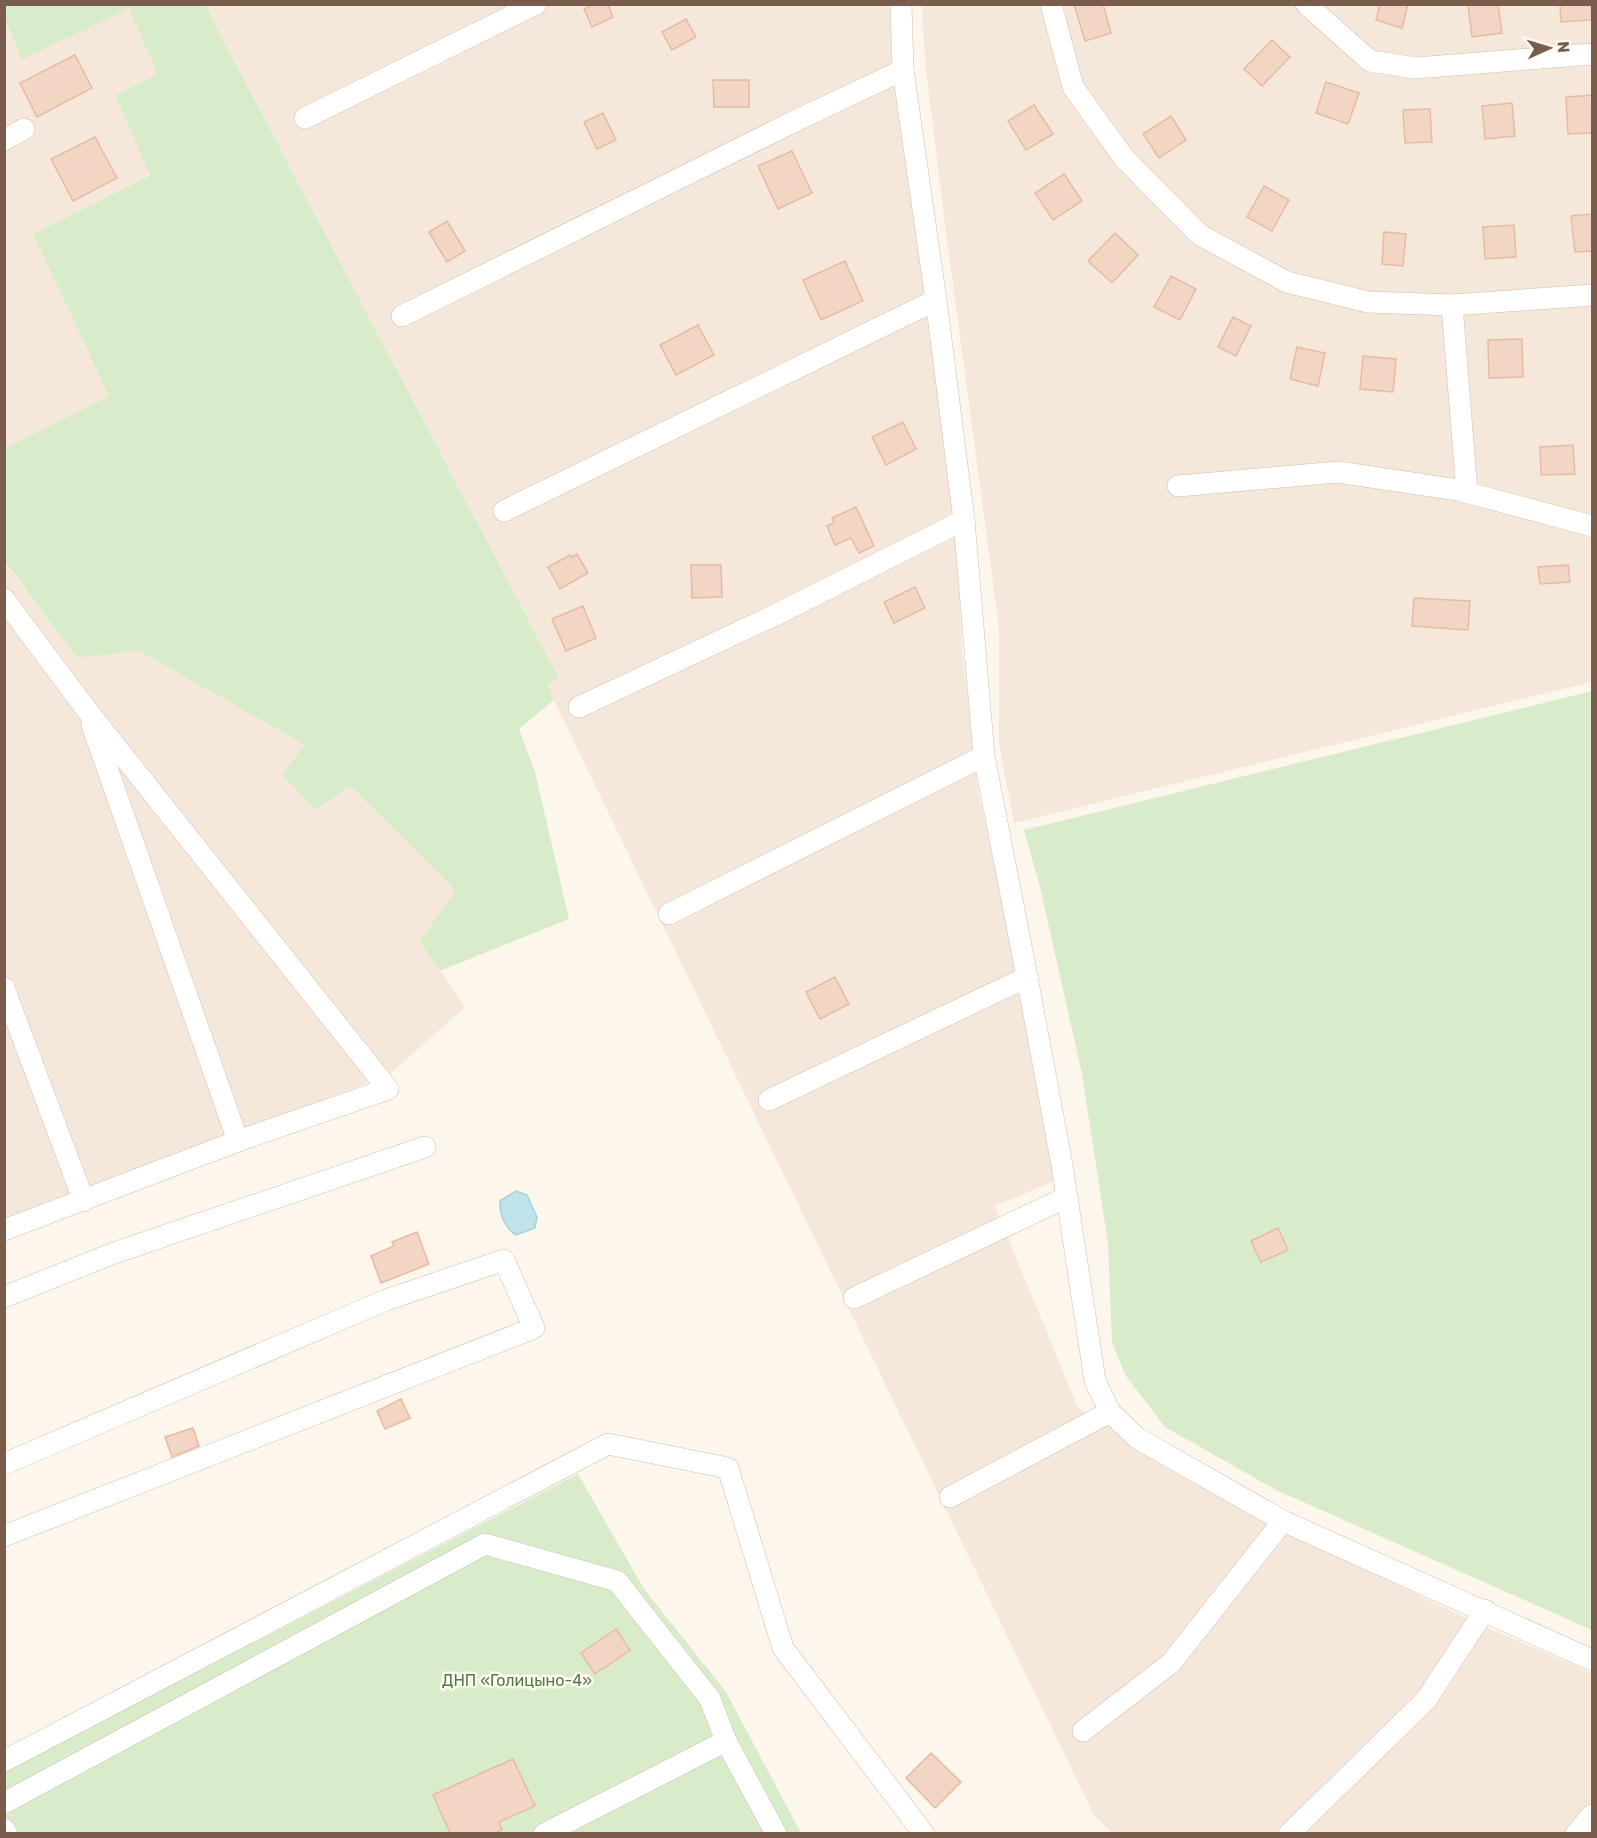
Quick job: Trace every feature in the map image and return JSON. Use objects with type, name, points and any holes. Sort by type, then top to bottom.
[{"type":"street","points":[[305,118],[536,4]]},
{"type":"street","points":[[901,4],[903,70],[936,300],[964,520],[984,756],[1067,1197],[1095,1381],[1110,1412],[1137,1437],[1283,1521],[1593,1660]]},
{"type":"street","points":[[1051,4],[1073,87],[1124,158],[1200,235],[1287,282],[1368,302],[1452,305],[1593,295]]},
{"type":"street","points":[[1306,4],[1371,61],[1416,68],[1593,54]]},
{"type":"street","points":[[402,316],[797,120],[903,70]]},
{"type":"street","points":[[4,140],[24,129]]},
{"type":"street","points":[[504,511],[936,300]]},
{"type":"street","points":[[1452,305],[1467,493]]},
{"type":"street","points":[[1178,486],[1338,472],[1458,490],[1593,526]]},
{"type":"street","points":[[579,707],[773,616],[964,520]]},
{"type":"street","points":[[4,599],[86,708],[388,1089],[238,1141],[4,1230]]},
{"type":"street","points":[[86,708],[238,1141]]},
{"type":"street","points":[[669,914],[984,756]]},
{"type":"street","points":[[768,1100],[1027,977]]},
{"type":"street","points":[[4,988],[84,1201]]},
{"type":"street","points":[[4,1297],[114,1253],[425,1147]]},
{"type":"street","points":[[854,1298],[1067,1197]]},
{"type":"street","points":[[4,1464],[386,1300],[504,1260],[534,1328],[4,1536]]},
{"type":"street","points":[[950,1497],[1110,1412]]},
{"type":"street","points":[[4,1761],[608,1444],[728,1468],[783,1648],[924,1833]]},
{"type":"street","points":[[1083,1731],[1171,1663],[1283,1521]]},
{"type":"street","points":[[4,1803],[485,1544],[617,1581],[710,1699],[726,1741],[776,1833]]},
{"type":"street","points":[[1289,1833],[1426,1700],[1485,1610]]},
{"type":"street","points":[[544,1833],[726,1741]]},
{"type":"street","points":[[1576,1833],[1593,1815]]},
{"type":"street","points":[[4,1829],[7,1833]]},
{"type":"shaded area","points":[[206,5],[891,5],[891,51],[955,503],[962,648],[978,789],[1018,975],[1057,1180],[995,1206],[1078,1408],[1272,1524],[1470,1620],[1592,1673],[1592,1833],[1113,1834],[1094,1815],[546,684],[559,678]]},
{"type":"shaded area","points":[[922,5],[1592,5],[1592,682],[1014,823],[999,744],[999,628],[945,225],[925,62]]},
{"type":"shaded area","points":[[129,8],[157,74],[115,95],[150,174],[33,234],[109,396],[5,448],[4,19],[23,59]]},
{"type":"shaded area","points":[[4,562],[77,658],[139,651],[305,745],[316,810],[350,786],[457,890],[420,941],[465,1007],[389,1075],[5,1218]]},
{"type":"green space","points":[[5,4],[206,5],[559,678],[547,684],[554,700],[519,729],[535,772],[569,919],[440,971],[420,941],[456,890],[350,786],[316,810],[282,774],[305,745],[139,651],[77,658],[5,562],[5,448],[109,396],[33,234],[150,175],[115,95],[157,74],[129,8],[22,60],[5,19]]},
{"type":"green space","points":[[1592,691],[1592,1630],[1276,1490],[1165,1427],[1126,1376],[1112,1343],[1108,1243],[1082,1074],[1040,887],[1024,830]]},
{"type":"green space","name":"ДНП «Голицыно-4»","points":[[578,1474],[644,1589],[726,1692],[801,1833],[5,1834],[5,1772]]},
{"type":"water","points":[[516,1191],[527,1195],[537,1217],[535,1228],[516,1235],[506,1225],[500,1201]]},
{"type":"building","points":[[594,4],[608,4],[613,17],[592,27],[584,9]]},
{"type":"building","points":[[1074,4],[1103,4],[1111,33],[1085,41]]},
{"type":"building","points":[[1380,4],[1408,4],[1402,28],[1376,20]]},
{"type":"building","points":[[1468,4],[1498,4],[1502,33],[1472,37]]},
{"type":"building","points":[[1560,4],[1591,4],[1592,20],[1561,22]]},
{"type":"building","points":[[686,19],[696,37],[672,50],[662,32]]},
{"type":"building","points":[[1272,40],[1290,57],[1262,86],[1244,69]]},
{"type":"building","points":[[75,55],[92,88],[37,117],[20,83]]},
{"type":"building","points":[[713,80],[749,80],[749,107],[714,107]]},
{"type":"building","points":[[1326,82],[1359,93],[1348,124],[1316,113]]},
{"type":"building","points":[[1593,95],[1593,133],[1568,134],[1566,97]]},
{"type":"building","points":[[1512,103],[1515,136],[1485,139],[1482,106]]},
{"type":"building","points":[[1034,105],[1053,134],[1026,150],[1008,121]]},
{"type":"building","points":[[1430,109],[1432,142],[1405,143],[1403,110]]},
{"type":"building","points":[[603,113],[616,140],[597,149],[584,122]]},
{"type":"building","points":[[1171,116],[1186,140],[1159,158],[1143,134]]},
{"type":"building","points":[[95,137],[117,178],[73,201],[51,159]]},
{"type":"building","points":[[792,151],[812,193],[778,209],[758,166]]},
{"type":"building","points":[[1064,174],[1082,201],[1053,220],[1035,193]]},
{"type":"building","points":[[1264,186],[1289,200],[1272,231],[1247,217]]},
{"type":"building","points":[[1593,214],[1593,251],[1575,252],[1571,216]]},
{"type":"building","points":[[447,221],[465,251],[447,262],[429,232]]},
{"type":"building","points":[[1514,225],[1516,257],[1485,259],[1483,227]]},
{"type":"building","points":[[1384,232],[1406,234],[1403,266],[1382,264]]},
{"type":"building","points":[[1115,233],[1138,255],[1112,283],[1088,261]]},
{"type":"building","points":[[845,261],[863,301],[821,320],[803,280]]},
{"type":"building","points":[[1171,276],[1196,289],[1180,320],[1154,307]]},
{"type":"building","points":[[1233,317],[1251,326],[1236,356],[1218,347]]},
{"type":"building","points":[[698,325],[714,355],[676,375],[660,345]]},
{"type":"building","points":[[1522,339],[1523,377],[1489,378],[1488,340]]},
{"type":"building","points":[[1297,347],[1325,353],[1318,386],[1290,379]]},
{"type":"building","points":[[1363,356],[1396,359],[1393,392],[1360,389]]},
{"type":"building","points":[[903,422],[916,449],[886,465],[872,437]]},
{"type":"building","points":[[1573,445],[1575,474],[1541,475],[1540,447]]},
{"type":"building","points":[[856,507],[874,546],[859,553],[851,538],[835,545],[827,526],[834,523],[832,518]]},
{"type":"building","points":[[577,554],[588,573],[560,589],[548,567],[570,555],[572,557]]},
{"type":"building","points":[[691,565],[721,565],[722,597],[692,598]]},
{"type":"building","points":[[1568,565],[1570,582],[1540,584],[1538,567]]},
{"type":"building","points":[[915,587],[925,608],[894,623],[884,602]]},
{"type":"building","points":[[1414,598],[1470,601],[1468,630],[1412,626]]},
{"type":"building","points":[[583,606],[596,638],[566,651],[552,619]]},
{"type":"building","points":[[835,977],[849,1004],[820,1019],[806,992]]},
{"type":"building","points":[[1278,1228],[1288,1250],[1261,1262],[1251,1241]]},
{"type":"building","points":[[417,1232],[429,1264],[381,1283],[371,1256],[394,1246],[392,1242]]},
{"type":"building","points":[[401,1399],[410,1418],[385,1429],[377,1411]]},
{"type":"building","points":[[193,1428],[199,1446],[172,1457],[165,1437]]},
{"type":"building","points":[[616,1629],[630,1650],[595,1674],[581,1653]]},
{"type":"building","points":[[931,1753],[961,1782],[935,1808],[906,1778]]},
{"type":"building","points":[[513,1759],[535,1806],[499,1822],[502,1830],[494,1833],[450,1833],[433,1795]]}]
